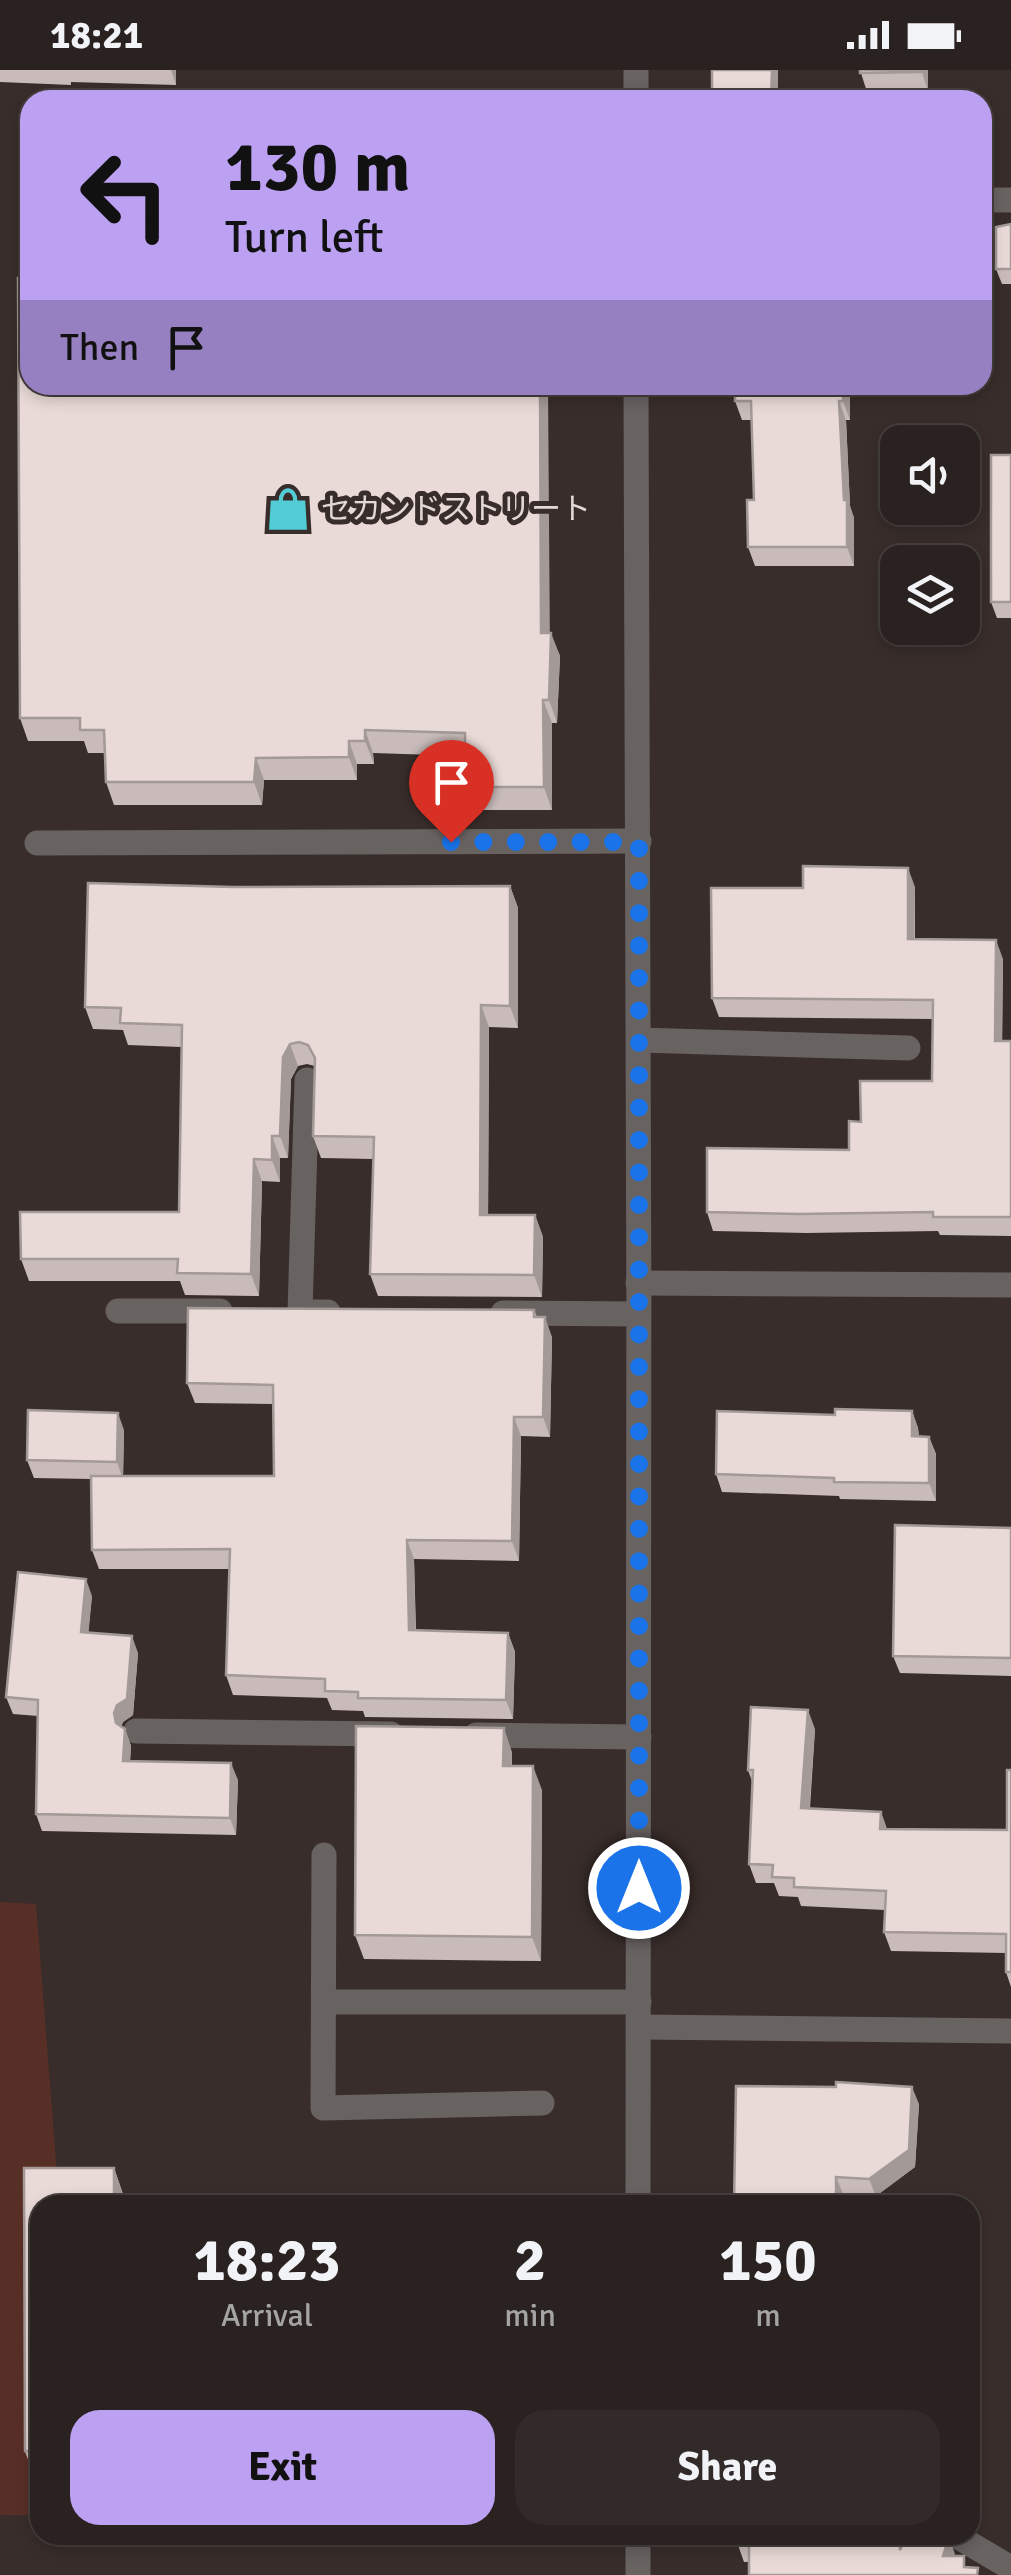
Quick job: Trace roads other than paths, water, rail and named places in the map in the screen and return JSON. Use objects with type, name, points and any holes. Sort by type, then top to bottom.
[{"type":"street","points":[[636,395],[640,1040],[638,2195]]},
{"type":"street","points":[[37,843],[639,842]]},
{"type":"street","points":[[640,1040],[908,1048]]},
{"type":"street","points":[[306,1080],[291,1312],[360,1312]]},
{"type":"street","points":[[638,1282],[1011,1286]]},
{"type":"street","points":[[118,1311],[246,1312]]},
{"type":"street","points":[[479,1313],[638,1314]]},
{"type":"street","points":[[136,1731],[406,1734]]},
{"type":"street","points":[[445,1735],[639,1737]]},
{"type":"street","points":[[324,1855],[323,2108],[542,2103]]},
{"type":"street","points":[[324,2002],[1011,2031]]},
{"type":"street","points":[[638,2545],[638,2575]]},
{"type":"street","points":[[972,2545],[1011,2568]]},
{"type":"place","name":"セカンドストリート","points":[[288,509]]}]
